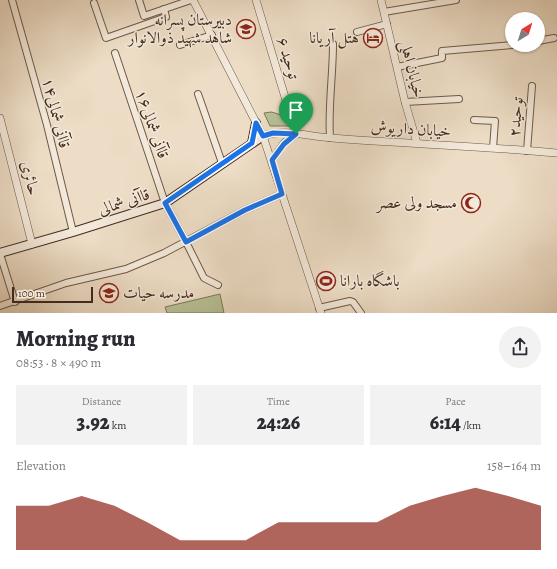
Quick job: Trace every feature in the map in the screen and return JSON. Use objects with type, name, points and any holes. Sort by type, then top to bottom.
[{"type":"main road","points":[[252,143],[256,123]]},
{"type":"main road","name":"قاآنی شمالی","points":[[0,254],[165,203],[263,136]]},
{"type":"street","name":"قاآنی شمالی۱۴","points":[[12,0],[47,125],[73,232]]},
{"type":"street","points":[[139,0],[144,16],[192,0],[212,35],[263,136],[320,311],[350,301],[353,302],[361,313]]},
{"type":"street","name":"۶ توحید","points":[[256,0],[296,134]]},
{"type":"street","name":"خیابان اهلی","points":[[381,0],[405,102],[417,143]]},
{"type":"street","points":[[384,12],[456,0]]},
{"type":"street","points":[[94,3],[106,38],[166,17],[164,9]]},
{"type":"street","points":[[357,32],[387,24]]},
{"type":"street","points":[[180,46],[212,35]]},
{"type":"street","points":[[545,40],[554,38]]},
{"type":"street","points":[[330,138],[329,124],[333,44]]},
{"type":"street","points":[[397,68],[442,58],[442,51],[505,46]]},
{"type":"street","name":"قاآنی شمالی۱۶","points":[[115,53],[165,203],[204,278],[210,283],[218,285]]},
{"type":"street","name":"توحید۲","points":[[527,151],[532,86]]},
{"type":"street","points":[[198,94],[222,163]]},
{"type":"street","points":[[405,102],[459,100]]},
{"type":"street","name":"حائری","points":[[0,118],[32,244]]},
{"type":"street","points":[[474,120],[495,121],[493,148]]},
{"type":"street","name":"خیابان داریوش","points":[[263,136],[273,133],[296,134],[330,138],[557,153]]},
{"type":"street","points":[[272,160],[284,144],[296,134]]},
{"type":"street","points":[[0,306],[66,283],[126,269],[186,242],[234,216],[282,194]]},
{"type":"street","points":[[0,254],[14,302]]},
{"type":"green space","points":[[271,112],[283,116],[290,126],[270,126],[264,113]]},
{"type":"green space","points":[[220,294],[224,313],[167,313],[165,307]]},
{"type":"place","name":"دبیرستان پسرانه شاهد شهید ذوالانوار","points":[[246,29]]},
{"type":"place","name":"هتل آریانا","points":[[373,38]]},
{"type":"place","name":"مسجد ولی عصر","points":[[471,203]]},
{"type":"place","name":"باشگاه بارانا","points":[[326,281]]},
{"type":"place","name":"مدرسه حیات","points":[[109,293]]},
{"type":"route","points":[[256,123],[263,136],[273,133],[287,132],[296,134],[289,138],[272,160],[282,194],[245,210],[186,242],[165,203],[252,143],[256,123]]}]
